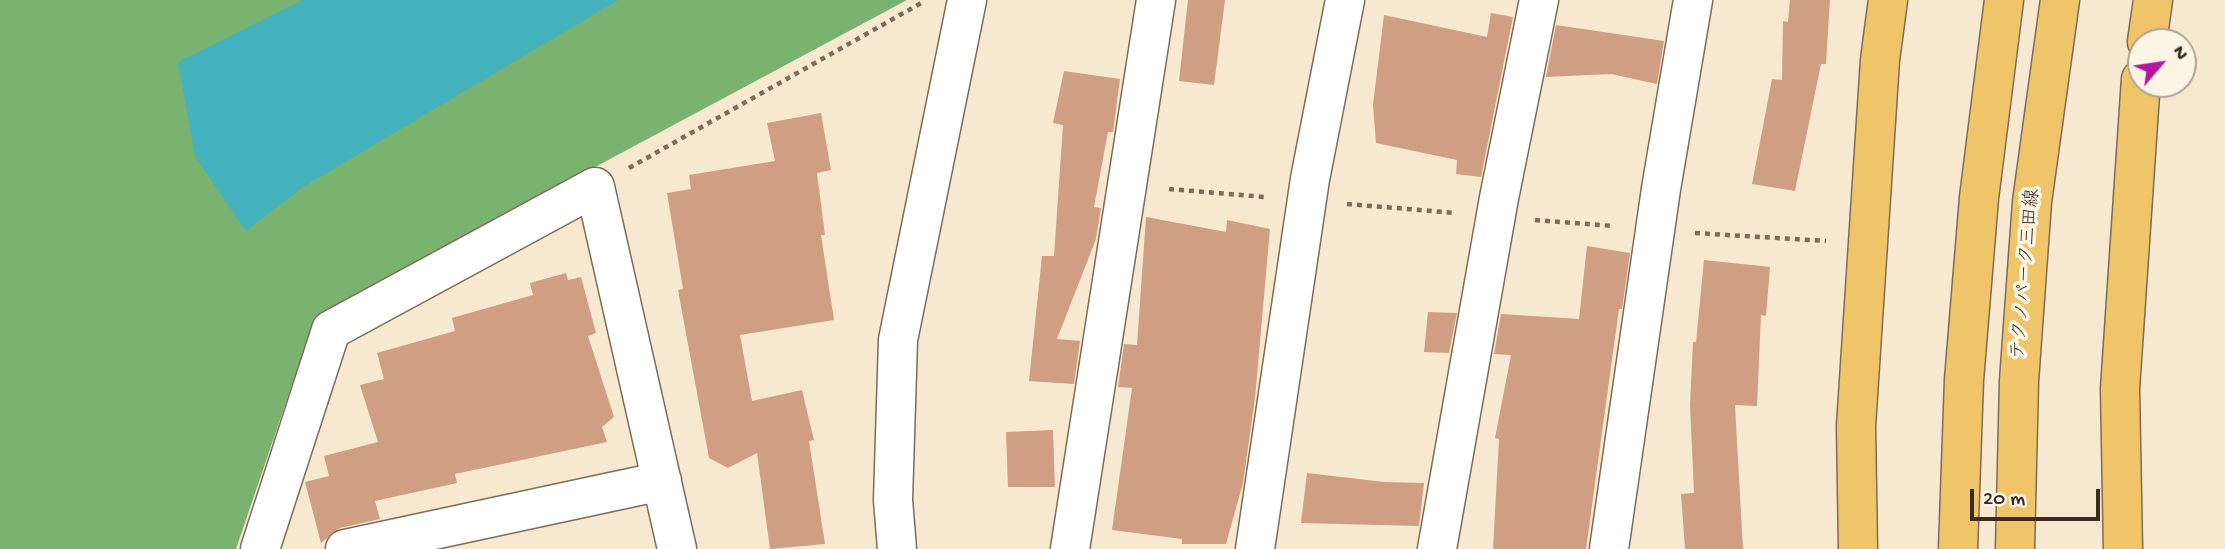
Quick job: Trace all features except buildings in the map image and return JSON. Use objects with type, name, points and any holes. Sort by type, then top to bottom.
[{"type":"main road","points":[[1858,549],[1856,426],[1880,60],[1888,0]]},
{"type":"main road","points":[[1958,549],[1964,380],[1979,198],[2004,0]]},
{"type":"main road","name":"テクノパーク三田線","points":[[2015,549],[2019,381],[2032,202],[2060,0]]},
{"type":"main road","points":[[2149,28],[2153,0]]},
{"type":"main road","points":[[2123,549],[2120,389],[2140,98]]},
{"type":"street","points":[[897,549],[892,500],[898,340],[967,0]]},
{"type":"street","points":[[1255,549],[1310,179],[1345,0]]},
{"type":"street","points":[[1437,549],[1499,198],[1539,0]]},
{"type":"street","points":[[1609,549],[1655,230],[1693,0]]},
{"type":"street","points":[[1070,549],[1126,185],[1147,1]]},
{"type":"street","points":[[260,549],[331,330],[594,187],[677,549]]},
{"type":"street","points":[[345,549],[662,481]]},
{"type":"path","points":[[594,187],[926,0]]},
{"type":"path","points":[[1126,185],[1279,198]]},
{"type":"path","points":[[1335,203],[1460,214]]},
{"type":"path","points":[[1530,219],[1868,244]]},
{"type":"green space","points":[[0,0],[907,0],[315,317],[236,549],[0,549]]},
{"type":"water","points":[[303,0],[618,0],[303,187],[246,231],[195,156],[178,62]]}]
